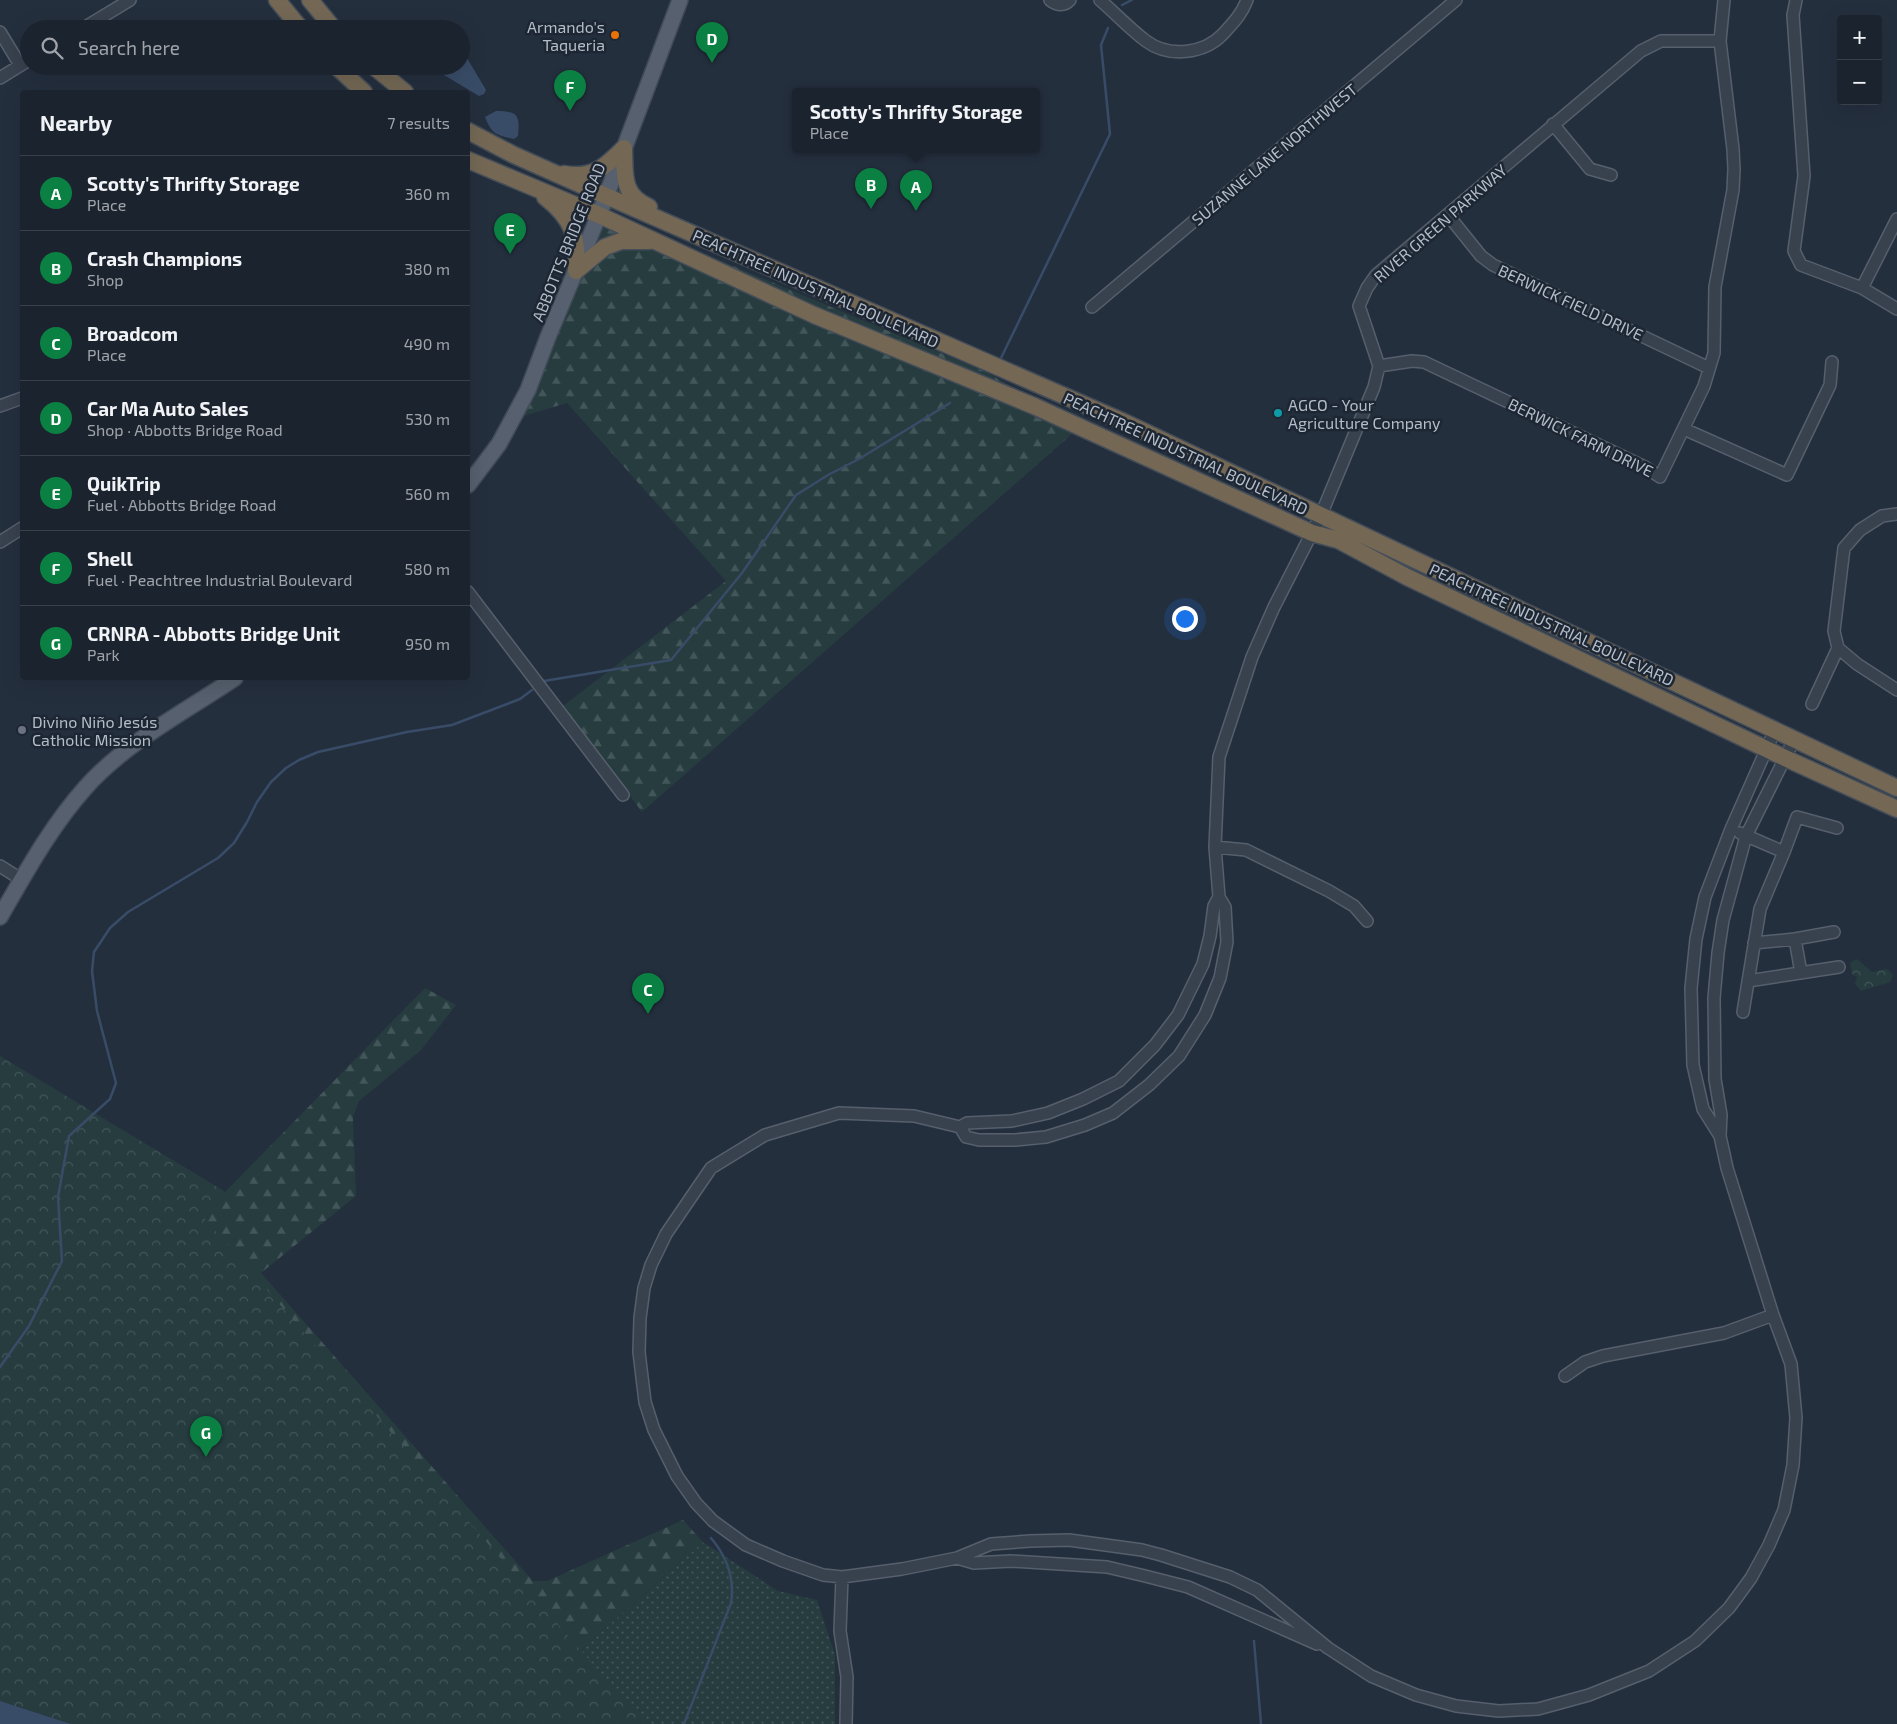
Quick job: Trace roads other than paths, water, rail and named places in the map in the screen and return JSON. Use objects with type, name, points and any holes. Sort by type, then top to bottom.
[{"type":"highway","points":[[277,0],[294,20]]},
{"type":"highway","points":[[310,0],[327,20]]},
{"type":"highway","points":[[346,75],[362,90]]},
{"type":"highway","points":[[384,75],[403,90]]},
{"type":"highway","name":"PEACHTREE INDUSTRIAL BOULEVARD","points":[[470,133],[514,155],[676,227],[1124,422],[1897,788]]},
{"type":"highway","points":[[551,171],[586,175],[605,167],[624,148]]},
{"type":"highway","points":[[624,148],[625,178],[629,192],[638,202],[660,212],[676,227]]},
{"type":"highway","name":"PEACHTREE INDUSTRIAL BOULEVARD","points":[[470,161],[599,215],[814,315],[1060,417],[1312,533],[1338,540],[1407,577],[1785,758],[1897,809]]},
{"type":"highway","points":[[533,187],[560,209],[572,226],[577,249],[576,271]]},
{"type":"highway","points":[[576,271],[605,247],[621,241],[653,241]]},
{"type":"main road","name":"ABBOTTS BRIDGE ROAD","points":[[470,482],[499,444],[525,398],[599,215],[680,0]]},
{"type":"main road","points":[[0,917],[62,816],[87,786],[123,754],[156,729],[232,680]]},
{"type":"street","points":[[97,20],[130,0]]},
{"type":"street","points":[[1050,0],[1055,4],[1061,5],[1070,0]]},
{"type":"street","points":[[1100,0],[1147,42],[1166,50],[1182,52],[1205,47],[1219,38],[1240,16],[1247,0]]},
{"type":"street","name":"SUZANNE LANE NORTHWEST","points":[[1092,307],[1456,0]]},
{"type":"street","name":"BERWICK FARM DRIVE","points":[[1379,366],[1412,361],[1424,362],[1645,467],[1660,477],[1704,386],[1714,353],[1715,287],[1733,190],[1734,169],[1720,41],[1724,0]]},
{"type":"street","points":[[1796,0],[1793,15],[1804,176],[1794,251],[1801,265],[1862,288],[1897,309]]},
{"type":"street","points":[[0,32],[20,58]]},
{"type":"street","name":"RIVER GREEN PARKWAY","points":[[1379,366],[1359,306],[1367,288],[1376,275],[1641,51],[1661,41],[1720,41]]},
{"type":"street","points":[[0,78],[20,66]]},
{"type":"street","points":[[1553,124],[1590,169],[1611,175]]},
{"type":"street","name":"BERWICK FIELD DRIVE","points":[[1448,215],[1481,256],[1493,265],[1709,368]]},
{"type":"street","points":[[1862,288],[1897,219]]},
{"type":"street","points":[[1684,429],[1787,474],[1830,385],[1832,362]]},
{"type":"street","points":[[960,1127],[966,1137],[979,1140],[1015,1140],[1046,1137],[1085,1125],[1113,1112],[1149,1085],[1179,1056],[1205,1015],[1220,978],[1227,942],[1225,907],[1219,897],[1215,847],[1219,757],[1252,656],[1320,515],[1374,387],[1379,366]]},
{"type":"street","points":[[0,406],[20,399]]},
{"type":"street","points":[[1897,514],[1882,516],[1860,530],[1844,548],[1834,631],[1838,648],[1857,664],[1897,690]]},
{"type":"street","points":[[0,542],[20,529]]},
{"type":"street","points":[[470,595],[623,795]]},
{"type":"street","points":[[1812,704],[1838,648]]},
{"type":"street","points":[[1720,1136],[1703,1108],[1693,1065],[1691,988],[1696,939],[1705,897],[1731,830],[1775,730]]},
{"type":"street","points":[[1219,897],[1214,906],[1210,936],[1203,964],[1178,1015],[1155,1045],[1119,1081],[1083,1099],[1048,1113],[1012,1121],[967,1123],[960,1127],[914,1116],[838,1113],[765,1135],[711,1168],[666,1234],[651,1265],[644,1288],[640,1318],[639,1352],[645,1402],[654,1430],[676,1476],[712,1521],[746,1545],[783,1561],[824,1575],[842,1577],[902,1569],[957,1558],[991,1544],[1069,1540],[1155,1554],[1230,1577],[1257,1590],[1328,1648],[1371,1676],[1416,1695],[1456,1706],[1499,1711],[1538,1709],[1589,1695],[1649,1671],[1695,1641],[1729,1608],[1751,1578],[1769,1545],[1784,1510],[1793,1465],[1796,1418],[1791,1364],[1773,1315],[1727,1168],[1720,1136],[1721,1114],[1715,1080],[1715,989],[1723,920],[1746,836],[1794,740]]},
{"type":"street","points":[[1744,1012],[1760,909],[1798,817],[1837,828]]},
{"type":"street","points":[[1731,830],[1784,852]]},
{"type":"street","points":[[1215,847],[1246,850],[1329,891],[1354,906],[1367,921]]},
{"type":"street","points":[[0,866],[22,880]]},
{"type":"street","points":[[1754,943],[1795,939],[1834,932]]},
{"type":"street","points":[[1795,939],[1800,973]]},
{"type":"street","points":[[1748,981],[1839,967]]},
{"type":"street","points":[[1565,1376],[1585,1362],[1604,1356],[1724,1333],[1773,1315]]},
{"type":"street","points":[[957,1558],[974,1563],[1020,1562],[1107,1567],[1145,1576],[1188,1588],[1328,1648]]},
{"type":"street","points":[[842,1577],[840,1631],[847,1677],[846,1724]]},
{"type":"water","points":[[470,63],[486,90],[484,94],[479,96],[444,75],[470,75]]},
{"type":"water","points":[[496,111],[513,113],[516,116],[518,119],[518,136],[514,139],[499,135],[493,131],[485,117]]},
{"type":"water","points":[[0,1701],[71,1724],[0,1724]]},
{"type":"waterway","points":[[1122,5],[1132,0]]},
{"type":"waterway","points":[[1001,358],[1110,134],[1101,45],[1108,28]]},
{"type":"waterway","points":[[544,681],[671,660],[742,573],[796,495],[950,403]]},
{"type":"waterway","points":[[0,1367],[29,1326],[62,1261],[58,1197],[69,1136],[110,1099],[116,1083],[97,1011],[92,971],[94,952],[110,928],[128,912],[218,858],[234,843],[257,802],[271,782],[286,768],[299,760],[318,752],[407,732],[452,725],[520,699],[532,690]]},
{"type":"waterway","points":[[684,1724],[731,1603],[732,1585],[729,1568],[717,1545],[711,1538]]},
{"type":"waterway","points":[[1254,1641],[1261,1724]]},
{"type":"place","name":"Armando's Taqueria","points":[[615,35]]},
{"type":"place","name":"Car Ma Auto Sales","points":[[712,63]]},
{"type":"place","name":"Shell","points":[[570,111]]},
{"type":"place","name":"Crash Champions","points":[[871,209]]},
{"type":"place","name":"Scotty's Thrifty Storage","points":[[916,211]]},
{"type":"place","name":"QuikTrip","points":[[510,254]]},
{"type":"place","name":"AGCO - Your Agriculture Company","points":[[1278,413]]},
{"type":"place","name":"Divino Niño Jesús Catholic Mission","points":[[22,730]]},
{"type":"place","name":"Broadcom","points":[[648,1014]]},
{"type":"place","name":"CRNRA - Abbotts Bridge Unit","points":[[206,1457]]}]
